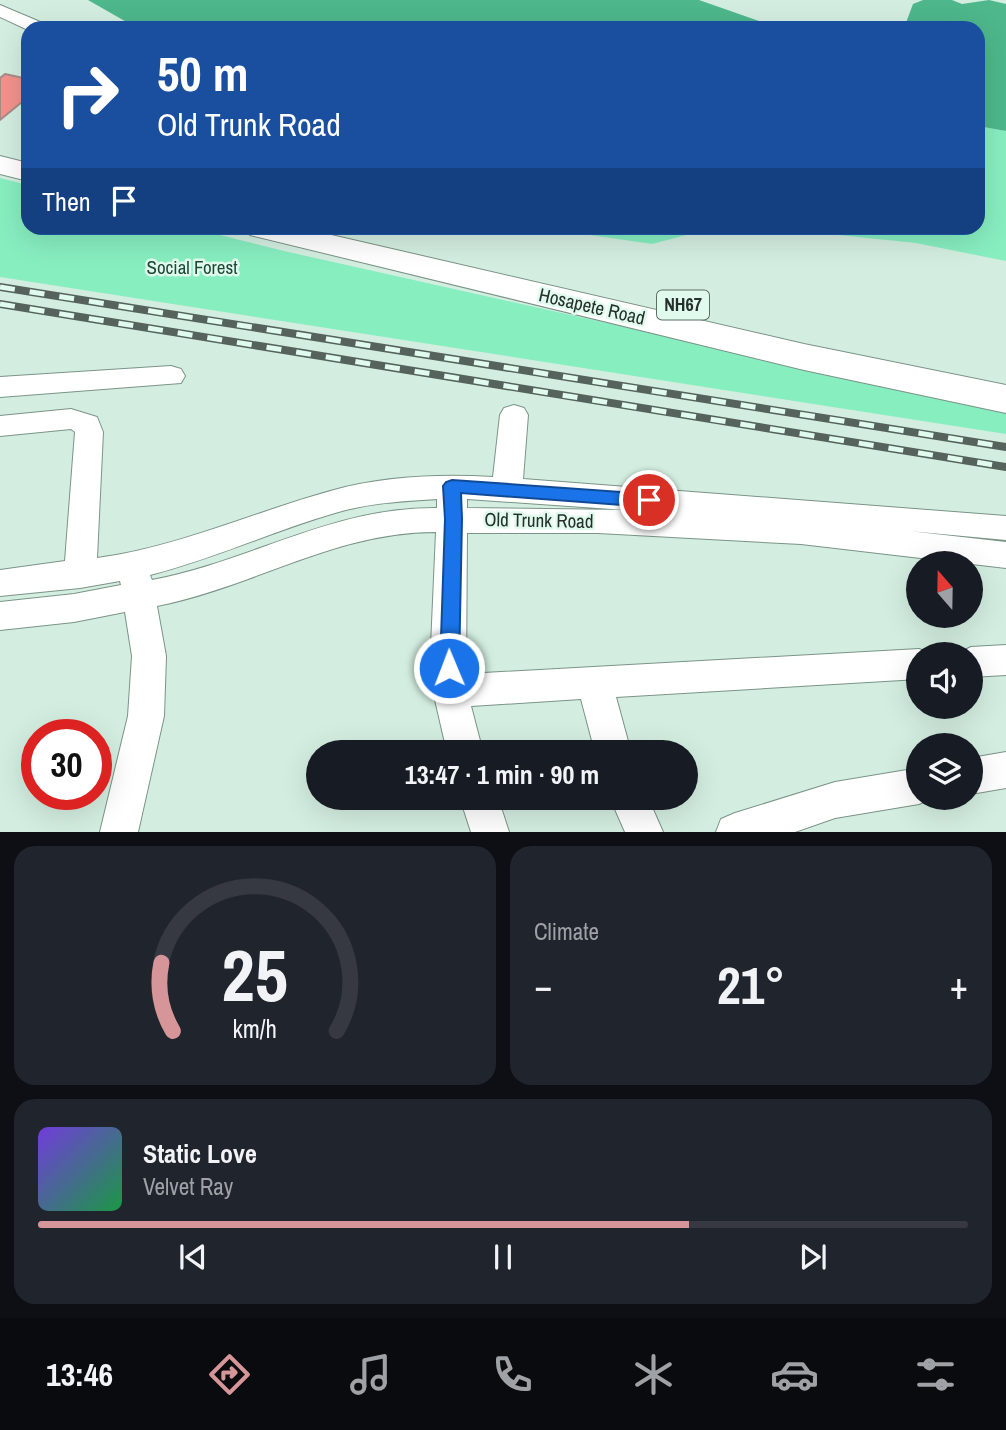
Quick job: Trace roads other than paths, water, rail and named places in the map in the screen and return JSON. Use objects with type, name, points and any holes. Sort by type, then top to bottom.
[{"type":"highway","points":[[0,143],[21,148]]},
{"type":"highway","points":[[0,165],[21,170]]},
{"type":"highway","name":"Hosapete Road","points":[[291,235],[804,357],[1006,400]]},
{"type":"highway","name":"Hosapete Road","points":[[391,235],[809,334],[1006,376]]},
{"type":"street","points":[[0,10],[23,21]]},
{"type":"street","points":[[0,387],[171,376]]},
{"type":"street","points":[[507,489],[514,415]]},
{"type":"street","points":[[0,426],[71,419],[87,424],[89,432],[80,575]]},
{"type":"street","points":[[452,486],[454,519],[448,646],[450,691],[462,740]]},
{"type":"street","name":"Old Trunk Road","points":[[0,616],[74,608],[136,582],[185,552],[316,507],[383,492],[452,486],[507,489],[1006,528]]},
{"type":"street","name":"Old Trunk Road","points":[[136,582],[196,585],[309,542],[357,528],[406,520],[598,521],[801,532],[1006,555]]},
{"type":"street","points":[[0,583],[80,575],[136,582],[149,656],[146,716],[119,831]]},
{"type":"street","points":[[983,661],[1006,660]]},
{"type":"street","points":[[450,691],[906,665]]},
{"type":"street","points":[[594,682],[610,740]]},
{"type":"street","points":[[983,774],[1006,770]]},
{"type":"street","points":[[735,831],[835,800],[906,788]]},
{"type":"street","points":[[483,810],[490,831]]},
{"type":"street","points":[[634,810],[644,831]]},
{"type":"railway","points":[[0,287],[1006,447]]},
{"type":"railway","points":[[0,304],[1006,467]]},
{"type":"park label","name":"Social Forest","points":[[192,267]]}]
